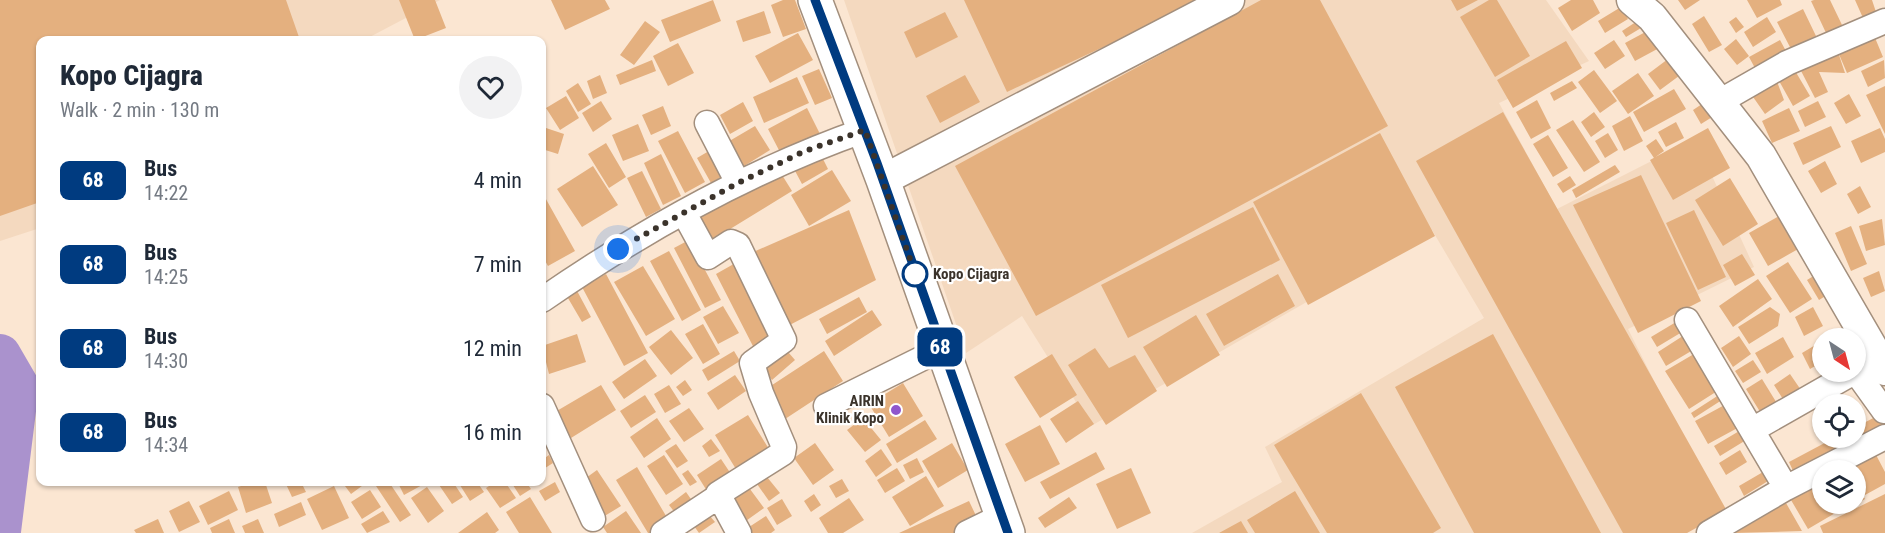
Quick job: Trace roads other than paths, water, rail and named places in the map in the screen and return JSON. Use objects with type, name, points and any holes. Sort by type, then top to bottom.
[{"type":"main road","points":[[815,0],[865,130],[941,349],[1006,524]]},
{"type":"street","points":[[883,180],[1229,0]]},
{"type":"street","points":[[1632,0],[1652,17],[1761,156],[1885,370]]},
{"type":"street","points":[[1719,102],[1787,63],[1885,21]]},
{"type":"street","points":[[707,123],[738,183]]},
{"type":"street","points":[[546,297],[618,249],[738,183],[805,151],[865,130]]},
{"type":"street","points":[[684,213],[708,257],[731,242],[738,245],[784,340],[752,363],[761,393],[784,447],[783,453],[719,491],[719,496],[739,533]]},
{"type":"street","points":[[1687,320],[1786,488]]},
{"type":"street","points":[[826,406],[941,349]]},
{"type":"street","points":[[1752,430],[1837,382]]},
{"type":"street","points":[[1862,382],[1884,411]]},
{"type":"street","points":[[546,415],[593,519]]},
{"type":"street","points":[[1709,533],[1786,488],[1885,437]]},
{"type":"street","points":[[663,533],[719,496]]},
{"type":"street","points":[[967,533],[1006,524]]},
{"type":"waterway","points":[[0,355],[18,386],[0,531]]},
{"type":"place","name":"Kopo Cijagra","points":[[915,274]]},
{"type":"place","name":"AIRIN Klinik Kopo","points":[[896,410]]}]
